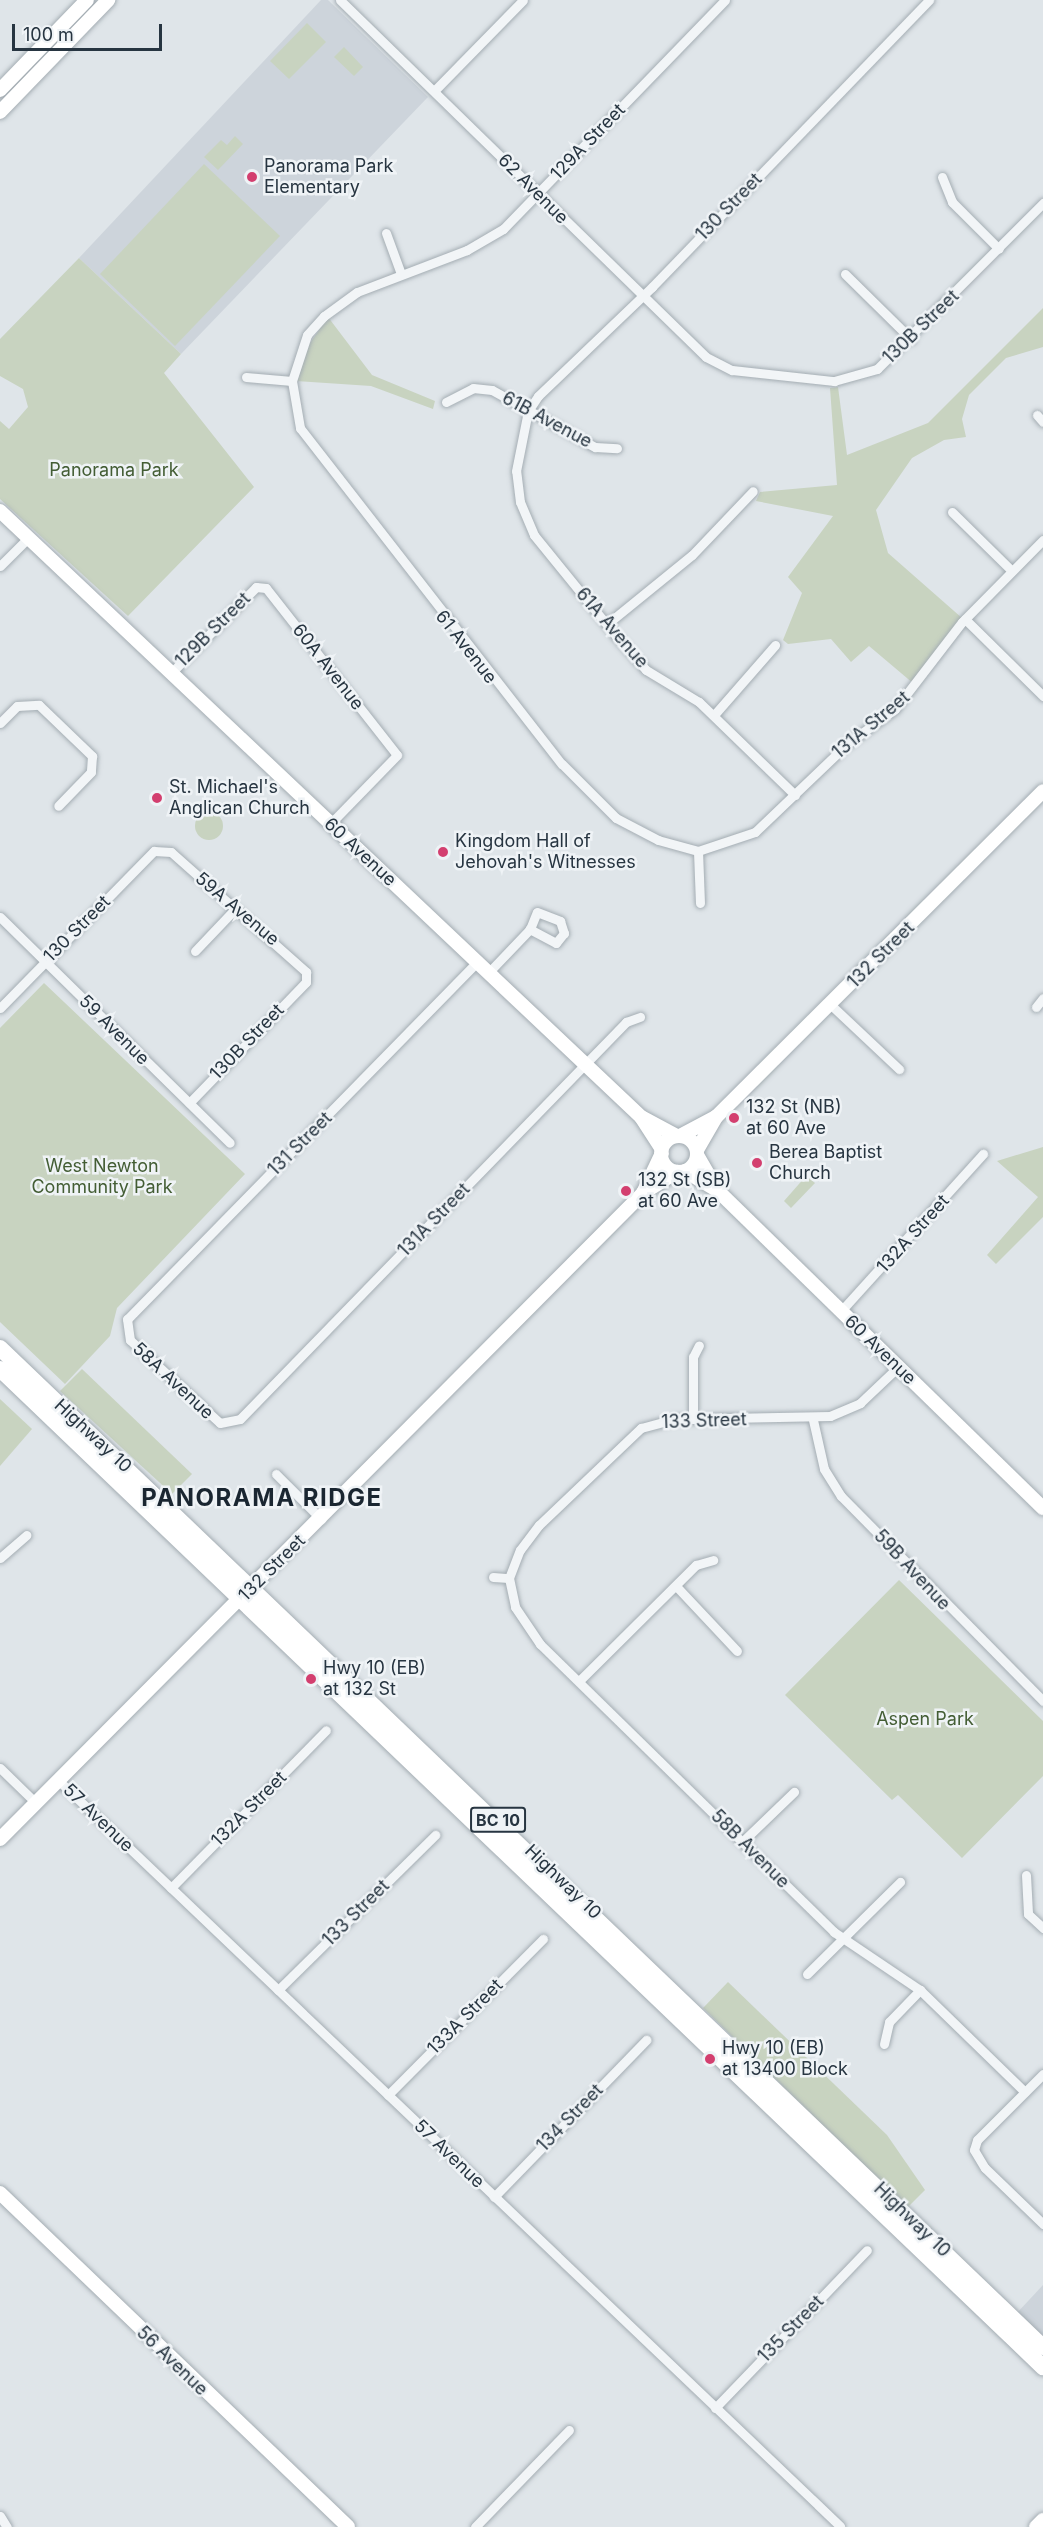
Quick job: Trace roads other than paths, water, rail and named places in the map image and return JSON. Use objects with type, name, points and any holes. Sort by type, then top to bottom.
[{"type":"highway","name":"Highway 10","points":[[0,1348],[1043,2367]]},
{"type":"highway","name":"Highway 10","points":[[0,1368],[248,1592],[1043,2347]]},
{"type":"highway","points":[[1009,2334],[1016,2350],[1043,2376]]},
{"type":"street","points":[[0,90],[87,0]]},
{"type":"street","points":[[0,112],[108,0]]},
{"type":"street","name":"62 Avenue","points":[[340,0],[706,357],[732,370]]},
{"type":"street","points":[[434,91],[523,0]]},
{"type":"street","name":"129A Street","points":[[292,381],[307,335],[324,316],[357,292],[467,250],[503,229],[725,0]]},
{"type":"street","name":"130 Street","points":[[528,411],[929,0]]},
{"type":"street","points":[[942,177],[952,202],[999,249]]},
{"type":"street","name":"130B Street","points":[[732,370],[851,379],[892,360],[1043,203]]},
{"type":"street","points":[[386,233],[401,274]]},
{"type":"street","points":[[846,274],[912,339]]},
{"type":"street","points":[[246,377],[292,381]]},
{"type":"street","name":"61 Avenue","points":[[292,381],[300,428],[323,464],[562,764],[616,818],[658,840],[699,851]]},
{"type":"street","name":"61B Avenue","points":[[446,402],[473,388],[492,390],[595,447],[617,448]]},
{"type":"street","name":"61A Avenue","points":[[528,411],[516,471],[520,502],[534,535],[646,670],[714,715],[795,795]]},
{"type":"street","points":[[607,624],[692,555],[753,491]]},
{"type":"street","name":"60 Avenue","points":[[0,511],[641,1117],[662,1151],[667,1167],[681,1171],[718,1191],[1043,1508]]},
{"type":"street","points":[[952,512],[1012,571]]},
{"type":"street","points":[[0,566],[28,538]]},
{"type":"street","name":"131A Street","points":[[699,851],[755,832],[912,692],[965,619],[1043,540]]},
{"type":"street","name":"129B Street","points":[[171,673],[256,587]]},
{"type":"street","name":"60A Avenue","points":[[256,587],[266,588],[397,755],[330,824]]},
{"type":"street","points":[[965,619],[1043,696]]},
{"type":"street","points":[[714,715],[775,645]]},
{"type":"street","points":[[0,723],[26,702],[39,705],[95,764],[58,806]]},
{"type":"street","name":"132 Street","points":[[0,1839],[643,1193],[681,1171],[697,1152],[717,1116],[1043,791]]},
{"type":"street","name":"130 Street","points":[[0,1008],[154,851]]},
{"type":"street","name":"59A Avenue","points":[[154,851],[171,852],[234,910],[302,963],[306,982]]},
{"type":"street","points":[[699,851],[700,903]]},
{"type":"street","points":[[195,951],[234,910]]},
{"type":"street","name":"59 Avenue","points":[[0,916],[230,1143]]},
{"type":"street","points":[[488,974],[530,929]]},
{"type":"street","name":"131 Street","points":[[125,1326],[477,962]]},
{"type":"street","name":"130B Street","points":[[189,1103],[306,982]]},
{"type":"street","points":[[1036,1007],[1043,998]]},
{"type":"street","points":[[830,1004],[898,1069]]},
{"type":"street","name":"131A Street","points":[[231,1425],[626,1022],[640,1017]]},
{"type":"street","name":"132 Street","points":[[643,1193],[662,1151],[679,1136],[717,1116]]},
{"type":"street","name":"60 Avenue","points":[[641,1117],[679,1136],[697,1152],[718,1191]]},
{"type":"street","name":"132A Street","points":[[841,1311],[983,1154]]},
{"type":"street","name":"58A Avenue","points":[[125,1326],[130,1340],[171,1380],[214,1420],[231,1425]]},
{"type":"street","points":[[693,1419],[693,1357],[699,1345]]},
{"type":"street","name":"133 Street","points":[[509,1578],[530,1536],[622,1442],[655,1422],[693,1419],[813,1419],[852,1408],[898,1367]]},
{"type":"street","name":"59B Avenue","points":[[813,1419],[824,1469],[841,1496],[1043,1701]]},
{"type":"street","points":[[276,1474],[321,1519]]},
{"type":"street","points":[[0,1558],[26,1535]]},
{"type":"street","points":[[579,1681],[696,1565],[713,1560]]},
{"type":"street","points":[[493,1577],[509,1578]]},
{"type":"street","name":"58B Avenue","points":[[509,1578],[528,1630],[579,1681],[844,1940],[920,1990],[1025,2092]]},
{"type":"street","points":[[676,1586],[737,1651]]},
{"type":"street","name":"132A Street","points":[[171,1888],[327,1730]]},
{"type":"street","name":"57 Avenue","points":[[0,1768],[36,1803]]},
{"type":"street","name":"57 Avenue","points":[[58,1780],[840,2526]]},
{"type":"street","points":[[743,1841],[794,1792]]},
{"type":"street","name":"133 Street","points":[[278,1990],[435,1835]]},
{"type":"street","points":[[1026,1875],[1028,1914],[1043,1928]]},
{"type":"street","points":[[807,1974],[844,1940],[900,1882]]},
{"type":"street","name":"133A Street","points":[[388,2095],[543,1939]]},
{"type":"street","points":[[884,2044],[889,2022],[920,1990]]},
{"type":"street","name":"134 Street","points":[[494,2197],[646,2040]]},
{"type":"street","points":[[1043,2074],[977,2140],[974,2153],[1043,2224]]},
{"type":"street","name":"56 Avenue","points":[[0,2193],[348,2527]]},
{"type":"street","name":"135 Street","points":[[715,2408],[867,2250]]},
{"type":"street","points":[[475,2527],[569,2430]]},
{"type":"street","points":[[0,2516],[7,2527]]},
{"type":"street","points":[[1036,2527],[1043,2520]]},
{"type":"place","name":"Panorama Park Elementary","points":[[252,177]]},
{"type":"place","name":"St. Michael's Anglican Church","points":[[157,798]]},
{"type":"place","name":"Kingdom Hall of Jehovah's Witnesses","points":[[443,852]]},
{"type":"place","name":"132 St (NB) at 60 Ave","points":[[734,1118]]},
{"type":"place","name":"Berea Baptist Church","points":[[757,1163]]},
{"type":"place","name":"132 St (SB) at 60 Ave","points":[[626,1191]]},
{"type":"place","name":"Hwy 10 (EB) at 132 St","points":[[311,1679]]},
{"type":"place","name":"Hwy 10 (EB) at 13400 Block","points":[[710,2059]]},
{"type":"district","name":"PANORAMA RIDGE","points":[[262,1498]]},
{"type":"park label","name":"Panorama Park","points":[[114,470]]},
{"type":"park label","name":"West Newton Community Park","points":[[102,1177]]},
{"type":"park label","name":"Aspen Park","points":[[925,1719]]}]
